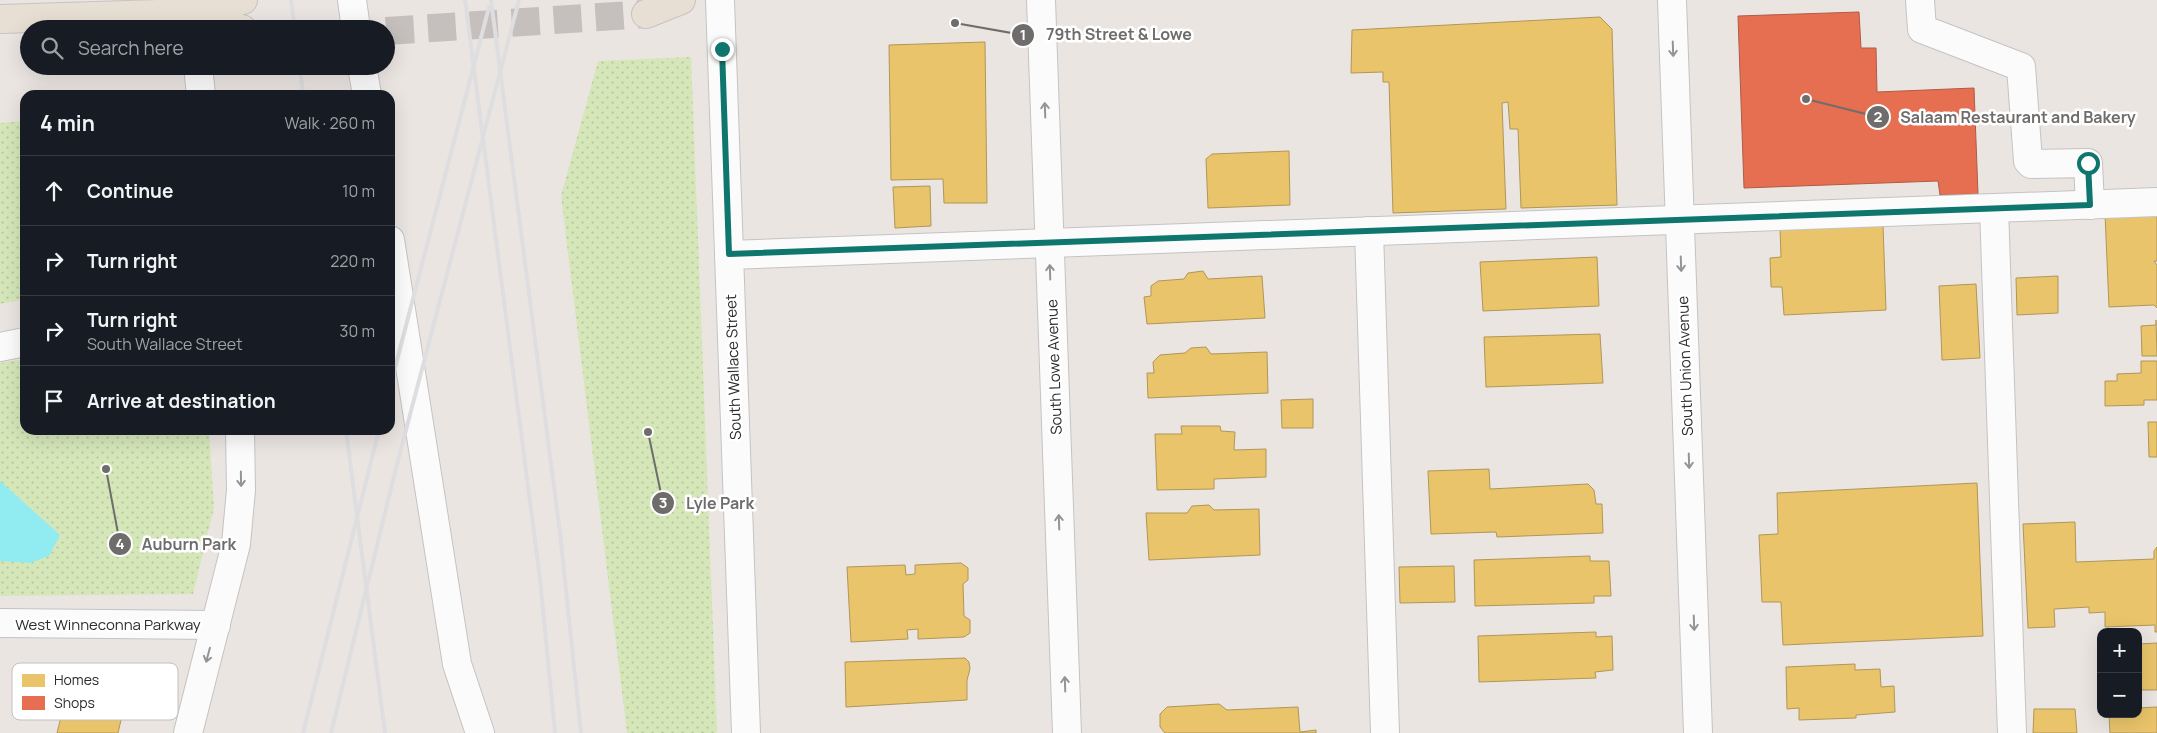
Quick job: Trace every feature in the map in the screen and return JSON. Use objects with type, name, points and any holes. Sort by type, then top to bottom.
[{"type":"main road","points":[[194,20],[243,0]]},
{"type":"main road","points":[[646,14],[680,0]]},
{"type":"main road","points":[[0,20],[134,7],[188,20]]},
{"type":"street","points":[[352,0],[355,20]]},
{"type":"street","name":"South Wallace Street","points":[[720,0],[746,733]]},
{"type":"street","name":"South Lowe Avenue","points":[[1041,0],[1067,733]]},
{"type":"street","name":"South Union Avenue","points":[[1672,0],[1698,733]]},
{"type":"street","points":[[1920,0],[1921,27],[1924,30],[2021,67],[2028,161],[2031,164],[2088,163],[2090,205]]},
{"type":"street","points":[[199,75],[200,90]]},
{"type":"street","points":[[364,75],[366,90]]},
{"type":"street","points":[[729,254],[2157,202]]},
{"type":"street","points":[[1994,208],[2012,733]]},
{"type":"street","points":[[1369,231],[1385,733]]},
{"type":"street","points":[[395,271],[458,664],[480,733]]},
{"type":"street","points":[[0,347],[20,343]]},
{"type":"street","points":[[188,733],[236,544],[241,490],[240,435]]},
{"type":"street","name":"West Winneconna Parkway","points":[[0,623],[216,625]]},
{"type":"green space","points":[[691,57],[717,733],[627,733],[561,196],[598,61]]},
{"type":"green space","points":[[20,121],[20,300],[0,304],[0,123]]},
{"type":"green space","points":[[20,360],[20,435],[209,435],[214,508],[193,594],[0,596],[0,363]]},
{"type":"water","points":[[0,481],[60,535],[49,556],[30,563],[0,561]]},
{"type":"building: Homes","points":[[1600,17],[1612,29],[1617,205],[1521,208],[1518,129],[1510,129],[1508,102],[1502,103],[1506,209],[1393,213],[1389,82],[1383,82],[1383,72],[1351,73],[1352,30]]},
{"type":"building: Homes","points":[[985,42],[987,203],[944,203],[943,179],[891,180],[889,45]]},
{"type":"building: Homes","points":[[1289,151],[1290,205],[1208,208],[1206,159],[1212,154]]},
{"type":"building: Homes","points":[[930,186],[931,226],[895,228],[893,187]]},
{"type":"building: Homes","points":[[2157,211],[2157,261],[2154,261],[2157,265],[2157,308],[2154,305],[2109,307],[2105,213]]},
{"type":"building: Homes","points":[[1883,225],[1886,310],[1784,315],[1782,287],[1771,287],[1770,258],[1781,257],[1780,229]]},
{"type":"building: Homes","points":[[1597,257],[1599,306],[1483,311],[1480,262]]},
{"type":"building: Homes","points":[[1203,271],[1208,279],[1262,276],[1265,318],[1147,324],[1144,297],[1151,296],[1151,286],[1158,281],[1184,279],[1188,273]]},
{"type":"building: Homes","points":[[2058,276],[2058,313],[2017,315],[2016,278]]},
{"type":"building: Homes","points":[[1976,284],[1980,358],[1942,360],[1939,286]]},
{"type":"building: Homes","points":[[2156,320],[2157,356],[2142,356],[2141,326],[2156,325]]},
{"type":"building: Homes","points":[[1600,334],[1603,383],[1486,387],[1484,337]]},
{"type":"building: Homes","points":[[1206,347],[1211,354],[1267,352],[1268,393],[1148,398],[1147,373],[1154,373],[1153,362],[1160,355],[1185,353],[1191,348]]},
{"type":"building: Homes","points":[[2141,361],[2157,361],[2157,400],[2144,400],[2144,405],[2105,406],[2105,381],[2117,381],[2117,374],[2141,373]]},
{"type":"building: Homes","points":[[1313,399],[1313,428],[1282,428],[1281,400]]},
{"type":"building: Homes","points":[[2148,422],[2157,422],[2157,457],[2149,457]]},
{"type":"building: Homes","points":[[1181,426],[1220,426],[1221,431],[1235,432],[1234,450],[1266,449],[1266,477],[1214,479],[1214,489],[1157,490],[1155,434],[1182,434]]},
{"type":"building: Homes","points":[[1489,469],[1490,489],[1588,484],[1594,490],[1596,504],[1602,504],[1603,533],[1497,537],[1496,532],[1431,534],[1428,471]]},
{"type":"building: Homes","points":[[1977,483],[1983,636],[1783,645],[1781,602],[1762,602],[1759,535],[1778,534],[1777,493]]},
{"type":"building: Homes","points":[[1209,505],[1214,510],[1259,509],[1260,555],[1149,560],[1146,513],[1187,513],[1192,506]]},
{"type":"building: Homes","points":[[2075,522],[2076,562],[2154,559],[2154,551],[2157,547],[2157,632],[2155,632],[2155,625],[2105,627],[2105,612],[2089,613],[2089,607],[2054,609],[2055,627],[2028,628],[2023,524]]},
{"type":"building: Homes","points":[[1590,556],[1590,561],[1609,561],[1611,596],[1594,596],[1594,603],[1475,606],[1474,560]]},
{"type":"building: Homes","points":[[961,563],[968,568],[968,580],[963,584],[964,616],[970,620],[970,633],[964,637],[918,639],[918,629],[907,630],[908,639],[851,642],[847,567],[905,565],[906,575],[915,574],[915,565]]},
{"type":"building: Homes","points":[[1454,566],[1455,602],[1400,603],[1399,567]]},
{"type":"building: Homes","points":[[1596,632],[1596,637],[1612,636],[1613,670],[1595,672],[1596,678],[1479,682],[1478,636]]},
{"type":"building: Homes","points":[[2157,643],[2157,690],[2142,690],[2142,644]]},
{"type":"building: Homes","points":[[965,658],[969,662],[970,669],[967,680],[967,700],[846,707],[845,662]]},
{"type":"building: Homes","points":[[1855,664],[1855,670],[1880,669],[1881,687],[1894,686],[1895,712],[1856,715],[1856,718],[1799,720],[1799,708],[1787,709],[1786,667]]},
{"type":"building: Homes","points":[[1219,704],[1227,710],[1298,707],[1300,732],[1316,730],[1316,733],[1165,733],[1160,727],[1160,714],[1167,707]]},
{"type":"building: Homes","points":[[2157,707],[2157,733],[2110,733],[2109,718],[2142,718],[2142,708]]},
{"type":"building: Homes","points":[[2034,709],[2075,709],[2077,733],[2033,733]]},
{"type":"building: Homes","points":[[60,720],[121,720],[118,733],[57,733]]},
{"type":"building: Shops","points":[[1859,12],[1861,48],[1876,48],[1877,92],[1974,88],[1978,194],[1940,195],[1938,181],[1744,188],[1738,16]]},
{"type":"tunnel","points":[[395,30],[646,14]]},
{"type":"railway","points":[[291,0],[294,20]]},
{"type":"railway","points":[[465,0],[540,579],[555,733]]},
{"type":"railway","points":[[491,0],[560,533],[581,733]]},
{"type":"railway","points":[[331,733],[396,468],[519,0]]},
{"type":"railway","points":[[395,368],[489,7]]},
{"type":"railway","points":[[301,75],[302,90]]},
{"type":"railway","points":[[347,435],[385,733]]},
{"type":"railway","points":[[303,733],[378,435]]},
{"type":"place","name":"79th Street & Lowe","points":[[955,23]]},
{"type":"place","name":"Salaam Restaurant and Bakery","points":[[1806,99]]},
{"type":"place","name":"Lyle Park","points":[[648,432]]},
{"type":"place","name":"Auburn Park","points":[[106,469]]},
{"type":"route","points":[[722,49],[729,254],[2090,205],[2088,163]]}]
